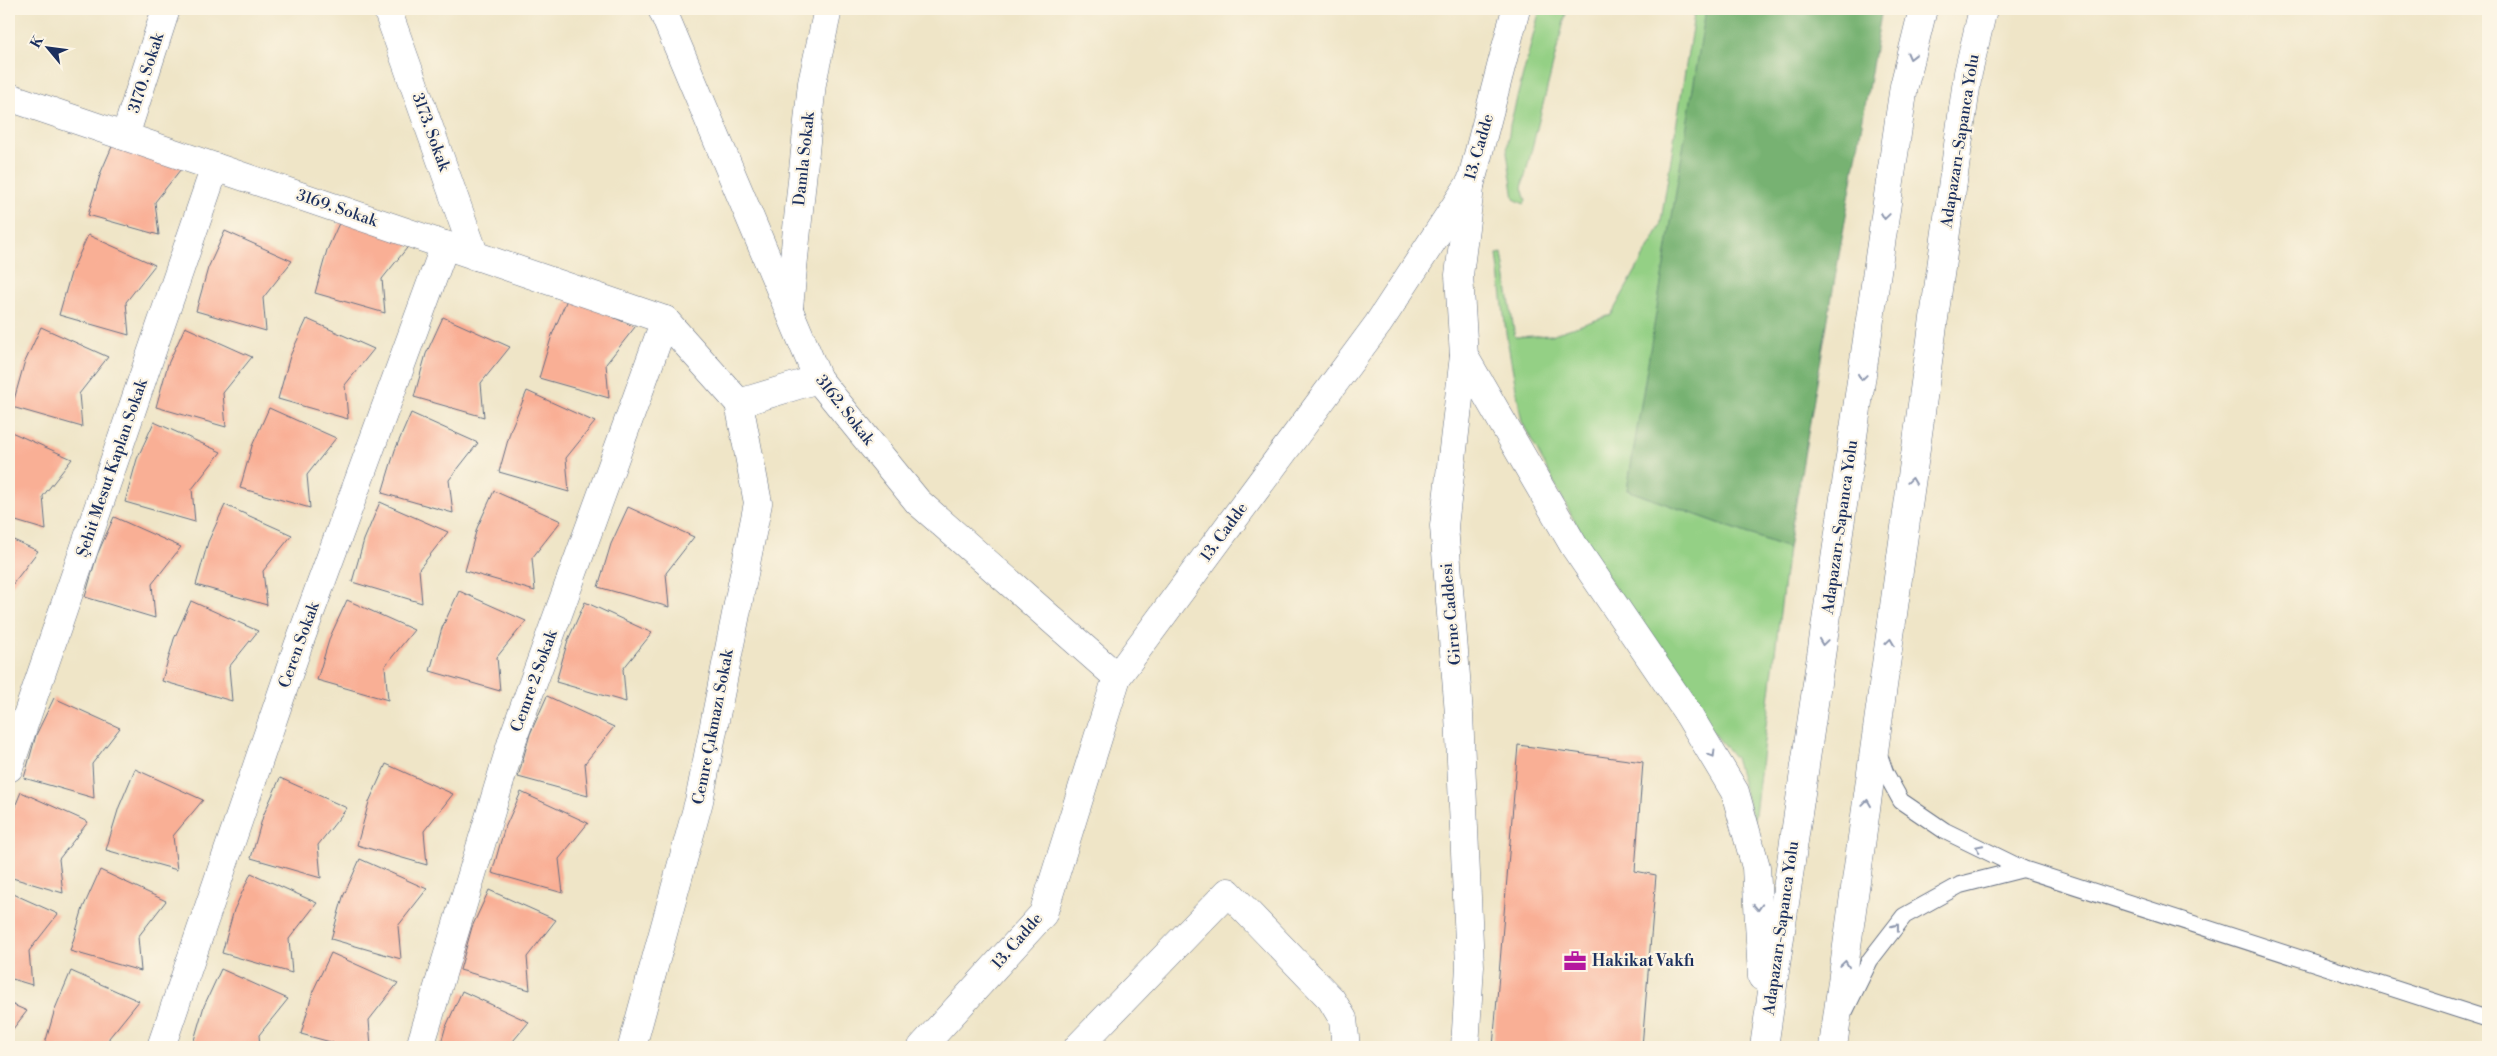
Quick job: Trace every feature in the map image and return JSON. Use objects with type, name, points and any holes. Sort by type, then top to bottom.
[{"type":"street","name":"3170. Sokak","points":[[125,136],[166,9]]},
{"type":"street","name":"3173. Sokak","points":[[387,9],[475,256]]},
{"type":"street","name":"3162. Sokak","points":[[662,9],[818,380],[918,502],[1117,677]]},
{"type":"street","name":"Damla Sokak","points":[[789,311],[812,83],[828,9]]},
{"type":"street","name":"13. Cadde","points":[[922,1047],[1043,914],[1117,677],[1378,324],[1471,182],[1516,9]]},
{"type":"street","name":"Adapazarı-Sapanca Yolu","points":[[1764,1043],[1904,86],[1923,9]]},
{"type":"street","name":"Adapazarı-Sapanca Yolu","points":[[1835,1038],[1968,73],[1983,9]]},
{"type":"street","name":"3169. Sokak","points":[[9,97],[665,320]]},
{"type":"street","name":"Şehit Mesut Kaplan Sokak","points":[[9,768],[215,167]]},
{"type":"street","name":"Girne Caddesi","points":[[1465,1047],[1470,966],[1459,714],[1444,526],[1464,356],[1459,275],[1471,182]]},
{"type":"street","name":"Ceren Sokak","points":[[161,1047],[298,646],[445,245]]},
{"type":"street","points":[[665,320],[739,403],[818,380]]},
{"type":"street","name":"Cemre 2 Sokak","points":[[420,1047],[514,738],[665,320]]},
{"type":"street","points":[[1464,356],[1574,546],[1687,712],[1735,792],[1756,867],[1764,1043]]},
{"type":"street","name":"Cemre Çıkmazı Sokak","points":[[632,1047],[699,801],[758,504],[739,403]]},
{"type":"street","points":[[1078,1047],[1228,892],[1331,999],[1343,1019],[1346,1047]]},
{"type":"lane","points":[[1875,745],[1885,772],[1901,801],[1945,830],[2023,869],[2488,1019]]},
{"type":"lane","points":[[1835,1038],[1870,960],[1904,916],[1960,885],[2023,869]]},
{"type":"green space","points":[[1540,9],[1567,9],[1522,188],[1526,201],[1524,204],[1514,199],[1507,152],[1510,125]]},
{"type":"green space","points":[[1695,9],[1709,9],[1627,490],[1788,548],[1754,822],[1735,758],[1700,717],[1640,629],[1575,522],[1522,422],[1506,333],[1497,254],[1502,253],[1515,337],[1551,335],[1611,315],[1660,227]]},
{"type":"green space","points":[[1706,9],[1882,9],[1788,548],[1627,490]]},
{"type":"building","points":[[117,135],[184,165],[155,202],[159,235],[88,215],[101,172]]},
{"type":"building","points":[[344,212],[411,243],[382,279],[385,313],[315,293],[327,250]]},
{"type":"building","points":[[225,231],[292,261],[263,298],[266,331],[196,311],[208,268]]},
{"type":"building","points":[[88,235],[155,265],[126,302],[129,335],[59,315],[71,273]]},
{"type":"building","points":[[568,297],[635,327],[606,364],[609,398],[539,378],[552,335]]},
{"type":"building","points":[[443,317],[510,347],[481,383],[484,417],[414,397],[426,354]]},
{"type":"building","points":[[307,319],[374,349],[345,385],[348,419],[278,399],[290,356]]},
{"type":"building","points":[[41,327],[108,357],[79,394],[82,427],[12,407],[24,364]]},
{"type":"building","points":[[185,327],[252,357],[223,393],[226,427],[156,407],[168,364]]},
{"type":"building","points":[[527,391],[595,422],[566,458],[569,492],[499,472],[511,429]]},
{"type":"building","points":[[269,408],[336,438],[307,475],[310,508],[240,488],[252,446]]},
{"type":"building","points":[[411,413],[478,443],[449,480],[453,513],[382,493],[395,450]]},
{"type":"building","points":[[154,422],[221,452],[192,489],[195,522],[125,502],[137,459]]},
{"type":"building","points":[[9,431],[72,459],[43,496],[46,530],[9,519]]},
{"type":"building","points":[[494,491],[561,521],[532,558],[535,591],[465,571],[477,528]]},
{"type":"building","points":[[380,502],[448,532],[419,569],[422,603],[352,582],[364,540]]},
{"type":"building","points":[[225,505],[292,535],[263,571],[267,605],[196,585],[208,542]]},
{"type":"building","points":[[628,507],[694,537],[666,573],[669,607],[598,587],[611,544]]},
{"type":"building","points":[[114,517],[181,547],[152,584],[155,618],[85,597],[97,555]]},
{"type":"building","points":[[9,538],[38,551],[9,589]]},
{"type":"building","points":[[459,591],[526,621],[497,657],[500,691],[430,671],[442,628]]},
{"type":"building","points":[[10,596],[12,622],[9,621]]},
{"type":"building","points":[[347,600],[414,630],[385,666],[388,700],[317,680],[330,637]]},
{"type":"building","points":[[191,601],[258,631],[229,667],[232,701],[162,681],[174,639]]},
{"type":"building","points":[[585,602],[652,633],[623,669],[626,702],[556,682],[568,640]]},
{"type":"building","points":[[547,696],[614,727],[585,763],[588,796],[518,777],[530,734]]},
{"type":"building","points":[[54,698],[120,728],[92,764],[94,798],[24,778],[36,735]]},
{"type":"building","name":"Hakikat Vakfı","points":[[1518,745],[1643,762],[1635,871],[1656,875],[1642,1047],[1493,1047]]},
{"type":"building","points":[[386,764],[453,794],[424,831],[427,865],[357,845],[369,802]]},
{"type":"building","points":[[135,769],[203,800],[173,836],[177,870],[106,850],[119,807]]},
{"type":"building","points":[[280,778],[347,808],[318,845],[321,878],[251,858],[263,816]]},
{"type":"building","points":[[21,792],[88,822],[59,859],[63,893],[9,877],[9,821]]},
{"type":"building","points":[[521,792],[588,823],[559,859],[563,893],[492,873],[504,830]]},
{"type":"building","points":[[360,859],[427,889],[398,926],[401,959],[331,939],[343,897]]},
{"type":"building","points":[[100,870],[166,901],[138,937],[141,971],[70,951],[83,908]]},
{"type":"building","points":[[251,873],[317,903],[289,939],[292,973],[222,953],[234,910]]},
{"type":"building","points":[[489,890],[556,920],[527,957],[530,990],[460,970],[472,927]]},
{"type":"building","points":[[9,892],[58,914],[29,951],[32,985],[9,978]]},
{"type":"building","points":[[331,953],[398,983],[369,1020],[371,1047],[349,1047],[301,1034],[313,991]]},
{"type":"building","points":[[221,969],[288,999],[259,1035],[260,1047],[192,1047],[204,1006]]},
{"type":"building","points":[[71,971],[139,1001],[109,1038],[110,1047],[44,1047],[55,1009]]},
{"type":"building","points":[[462,991],[529,1022],[508,1047],[440,1047],[445,1029]]},
{"type":"building","points":[[9,1003],[27,1011],[9,1034]]},
{"type":"place","name":"Hakikat Vakfı","points":[[1575,961]]}]
